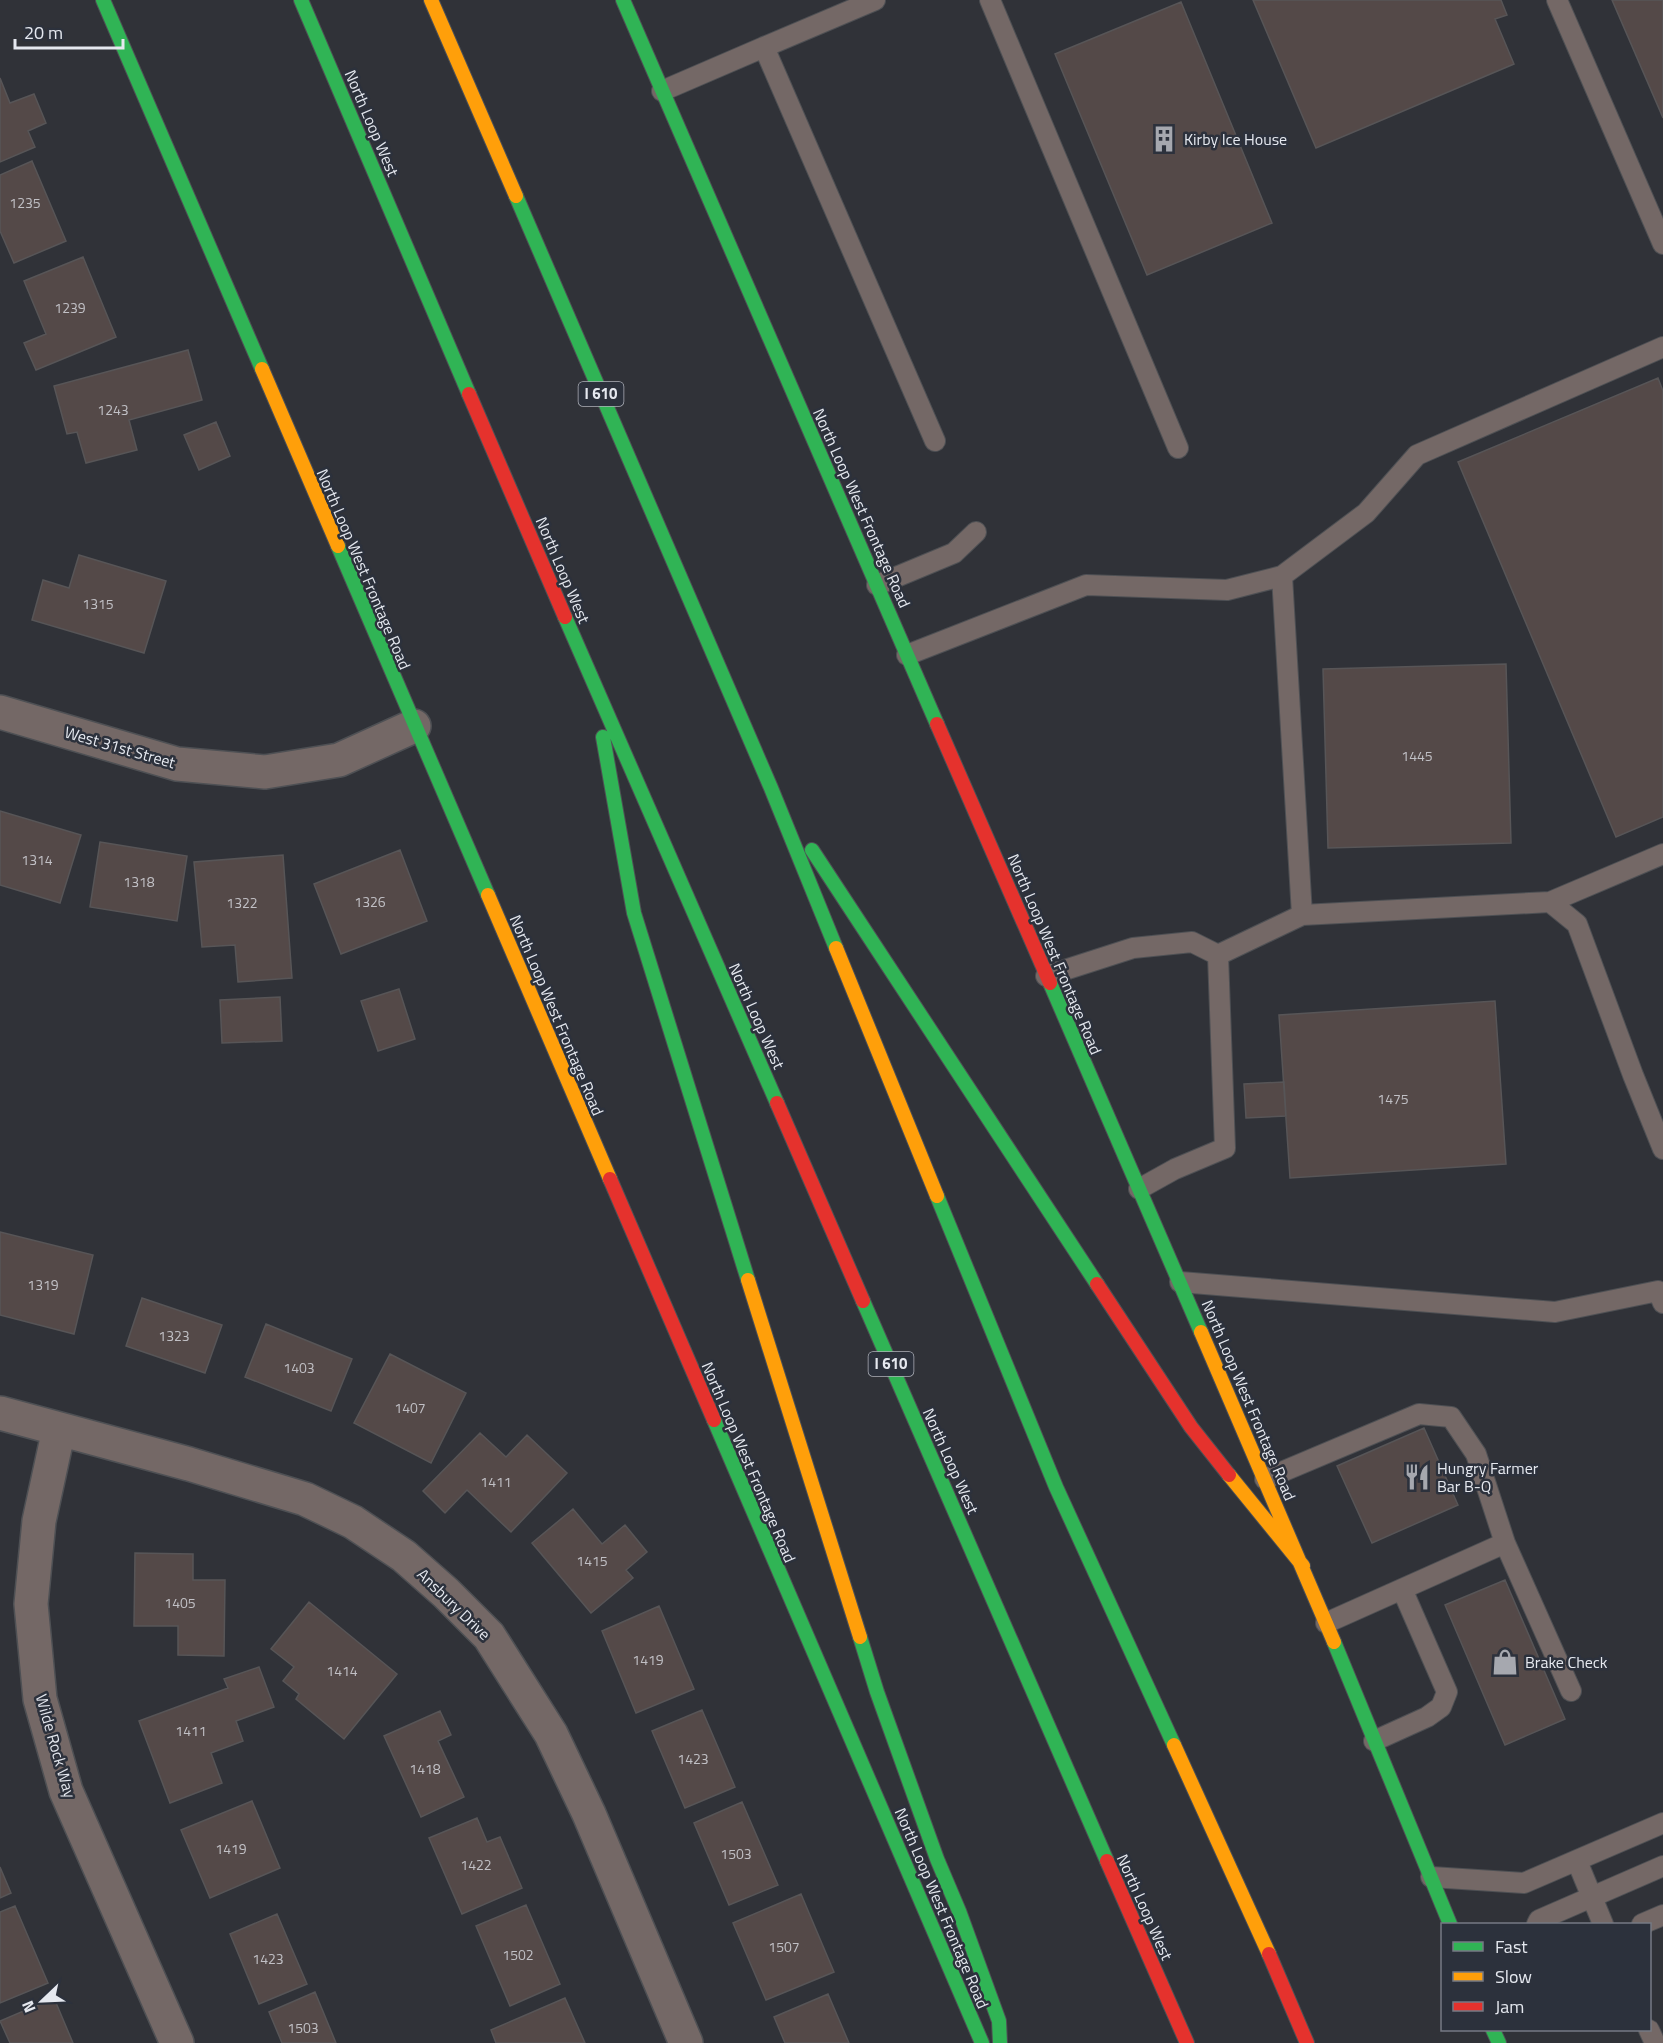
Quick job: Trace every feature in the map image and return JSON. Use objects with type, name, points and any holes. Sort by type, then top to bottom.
[{"type":"main road","name":"North Loop West Frontage Road","points":[[103,0],[982,2043]]},
{"type":"main road","name":"North Loop West","points":[[301,0],[594,685],[1187,2043]]},
{"type":"main road","name":"I 610","points":[[431,0],[771,788],[1056,1487],[1263,1940],[1306,2043]]},
{"type":"main road","name":"North Loop West Frontage Road","points":[[623,0],[1303,1566],[1450,1923]]},
{"type":"main road","points":[[594,685],[633,913],[877,1692],[937,1859],[959,1911],[999,2021],[1000,2043]]},
{"type":"main road","points":[[771,788],[1191,1426],[1303,1566]]},
{"type":"street","name":"West 31st Street","points":[[0,712],[177,764],[265,772],[339,760],[414,726]]},
{"type":"street","name":"Ansbury Drive","points":[[0,1413],[189,1464],[304,1499],[353,1522],[404,1556],[446,1593],[489,1636],[551,1734],[589,1814],[686,2043]]},
{"type":"street","name":"Wilde Rock Way","points":[[59,1429],[39,1521],[31,1604],[40,1699],[66,1791],[177,2043]]},
{"type":"lane","points":[[662,91],[875,0]]},
{"type":"lane","points":[[990,0],[1178,448]]},
{"type":"lane","points":[[1557,0],[1663,244]]},
{"type":"lane","points":[[764,47],[935,441]]},
{"type":"lane","points":[[908,655],[1086,585],[1227,590],[1282,576],[1366,513],[1417,455],[1663,347]]},
{"type":"lane","points":[[877,585],[954,553],[976,532]]},
{"type":"lane","points":[[1282,576],[1302,915]]},
{"type":"lane","points":[[1218,956],[1302,915],[1550,902],[1663,854]]},
{"type":"lane","points":[[1550,902],[1577,924],[1663,1149]]},
{"type":"lane","points":[[1046,976],[1133,948],[1192,942],[1218,956]]},
{"type":"lane","points":[[1139,1189],[1175,1169],[1225,1148],[1218,956]]},
{"type":"lane","points":[[1180,1282],[1555,1312],[1661,1294]]},
{"type":"lane","points":[[1265,1479],[1419,1414],[1451,1417],[1476,1454],[1505,1543],[1571,1691]]},
{"type":"lane","points":[[1326,1623],[1505,1543]]},
{"type":"lane","points":[[1374,1741],[1434,1712],[1441,1707],[1447,1692],[1402,1589]]},
{"type":"lane","points":[[1431,1877],[1524,1883],[1663,1823]]},
{"type":"lane","points":[[1576,1861],[1604,1923]]},
{"type":"lane","points":[[1538,1923],[1539,1920],[1663,1866]]},
{"type":"lane","points":[[1644,1923],[1663,1915]]},
{"type":"building","points":[[1253,0],[1501,0],[1507,15],[1495,19],[1514,64],[1316,148]]},
{"type":"building","points":[[1612,0],[1663,0],[1663,118]]},
{"type":"building","name":"Kirby Ice House","points":[[1181,2],[1272,223],[1147,275],[1055,54]]},
{"type":"building","points":[[0,78],[10,103],[34,94],[46,123],[28,131],[35,147],[0,162]]},
{"type":"building","points":[[32,161],[66,241],[14,263],[0,231],[0,175]]},
{"type":"building","points":[[83,257],[116,337],[36,370],[24,343],[46,334],[24,281]]},
{"type":"building","points":[[188,350],[202,400],[129,420],[137,450],[86,463],[77,432],[67,434],[54,386]]},
{"type":"building","points":[[1658,378],[1663,391],[1663,817],[1616,837],[1458,462]]},
{"type":"building","points":[[216,422],[230,456],[199,470],[184,435]]},
{"type":"building","points":[[79,555],[166,581],[144,653],[32,620],[43,580],[69,588]]},
{"type":"building","points":[[1506,664],[1511,843],[1328,848],[1323,669]]},
{"type":"building","points":[[0,811],[81,835],[60,903],[0,885]]},
{"type":"building","points":[[100,842],[187,856],[177,921],[90,907]]},
{"type":"building","points":[[400,850],[427,921],[341,954],[314,884]]},
{"type":"building","points":[[283,855],[292,978],[238,982],[235,945],[202,947],[194,862]]},
{"type":"building","points":[[399,989],[415,1039],[378,1051],[361,1001]]},
{"type":"building","points":[[280,997],[282,1041],[222,1043],[220,1000]]},
{"type":"building","points":[[1495,1001],[1506,1164],[1290,1178],[1279,1015]]},
{"type":"building","points":[[1284,1082],[1286,1116],[1246,1118],[1244,1084]]},
{"type":"building","points":[[0,1232],[93,1255],[74,1334],[0,1315]]},
{"type":"building","points":[[142,1298],[222,1325],[205,1373],[126,1346]]},
{"type":"building","points":[[266,1324],[352,1359],[331,1411],[245,1377]]},
{"type":"building","points":[[390,1354],[466,1393],[431,1463],[354,1423]]},
{"type":"building","points":[[1424,1428],[1458,1505],[1372,1543],[1337,1466]]},
{"type":"building","points":[[480,1433],[506,1457],[527,1435],[567,1473],[511,1532],[467,1490],[445,1513],[423,1491]]},
{"type":"building","points":[[573,1509],[602,1544],[625,1525],[647,1552],[626,1570],[633,1578],[591,1613],[532,1543]]},
{"type":"building","points":[[135,1553],[193,1554],[193,1580],[225,1580],[224,1656],[178,1655],[178,1626],[134,1626]]},
{"type":"building","name":"Brake Check","points":[[1505,1580],[1565,1719],[1505,1745],[1445,1605]]},
{"type":"building","points":[[309,1602],[397,1674],[344,1739],[296,1699],[299,1694],[283,1681],[294,1667],[271,1649]]},
{"type":"building","points":[[659,1606],[694,1689],[636,1713],[602,1631]]},
{"type":"building","points":[[259,1667],[274,1707],[236,1721],[243,1741],[211,1753],[222,1783],[170,1803],[139,1721],[228,1688],[224,1679]]},
{"type":"building","points":[[702,1710],[735,1787],[685,1808],[652,1731]]},
{"type":"building","points":[[440,1711],[451,1735],[438,1741],[464,1797],[421,1817],[384,1736]]},
{"type":"building","points":[[252,1801],[280,1868],[210,1898],[181,1830]]},
{"type":"building","points":[[742,1802],[778,1885],[729,1905],[694,1823]]},
{"type":"building","points":[[477,1818],[487,1842],[500,1837],[522,1888],[462,1914],[429,1838]]},
{"type":"building","points":[[0,1867],[11,1893],[0,1898]]},
{"type":"building","points":[[801,1894],[834,1972],[766,2000],[733,1923]]},
{"type":"building","points":[[526,1905],[560,1984],[510,2006],[476,1926]]},
{"type":"building","points":[[15,1906],[48,1983],[0,2003],[0,1912]]},
{"type":"building","points":[[277,1914],[307,1984],[259,2004],[230,1934]]},
{"type":"building","points":[[315,1992],[336,2043],[282,2043],[269,2012]]},
{"type":"building","points":[[828,1994],[849,2043],[785,2043],[774,2017]]},
{"type":"building","points":[[54,1998],[73,2043],[10,2043],[0,2021]]},
{"type":"building","points":[[565,1998],[585,2043],[496,2043],[491,2030]]},
{"type":"traffic: fast","points":[[103,0],[262,369]]},
{"type":"traffic: fast","points":[[301,0],[469,394]]},
{"type":"traffic: fast","points":[[623,0],[937,724]]},
{"type":"traffic: fast","points":[[516,196],[771,788],[836,948]]},
{"type":"traffic: fast","points":[[338,546],[488,895]]},
{"type":"traffic: fast","points":[[565,617],[777,1103]]},
{"type":"traffic: fast","points":[[603,737],[634,913],[748,1280]]},
{"type":"traffic: fast","points":[[812,850],[1097,1284]]},
{"type":"traffic: fast","points":[[1050,983],[1201,1332]]},
{"type":"traffic: fast","points":[[937,1196],[1056,1487],[1174,1745]]},
{"type":"traffic: fast","points":[[863,1301],[1107,1861]]},
{"type":"traffic: fast","points":[[714,1420],[982,2043]]},
{"type":"traffic: fast","points":[[860,1637],[877,1692],[937,1859],[959,1911],[999,2021],[1000,2043]]},
{"type":"traffic: fast","points":[[1334,1642],[1450,1923]]},
{"type":"traffic: fast","points":[[1493,2031],[1499,2043]]},
{"type":"traffic: slow","points":[[431,0],[516,196]]},
{"type":"traffic: slow","points":[[262,369],[338,546]]},
{"type":"traffic: slow","points":[[488,895],[610,1179]]},
{"type":"traffic: slow","points":[[836,948],[937,1196]]},
{"type":"traffic: slow","points":[[748,1280],[860,1637]]},
{"type":"traffic: slow","points":[[1201,1332],[1334,1642]]},
{"type":"traffic: slow","points":[[1229,1475],[1303,1566]]},
{"type":"traffic: slow","points":[[1174,1745],[1269,1954]]},
{"type":"traffic: jam","points":[[469,394],[565,617]]},
{"type":"traffic: jam","points":[[937,724],[1050,983]]},
{"type":"traffic: jam","points":[[777,1103],[863,1301]]},
{"type":"traffic: jam","points":[[610,1179],[714,1420]]},
{"type":"traffic: jam","points":[[1097,1284],[1191,1427],[1229,1475]]},
{"type":"traffic: jam","points":[[1107,1861],[1187,2043]]},
{"type":"traffic: jam","points":[[1269,1954],[1307,2043]]},
{"type":"place","name":"Kirby Ice House","points":[[1164,139]]},
{"type":"place","name":"Hungry Farmer Bar B-Q","points":[[1417,1477]]},
{"type":"place","name":"Brake Check","points":[[1505,1662]]}]
